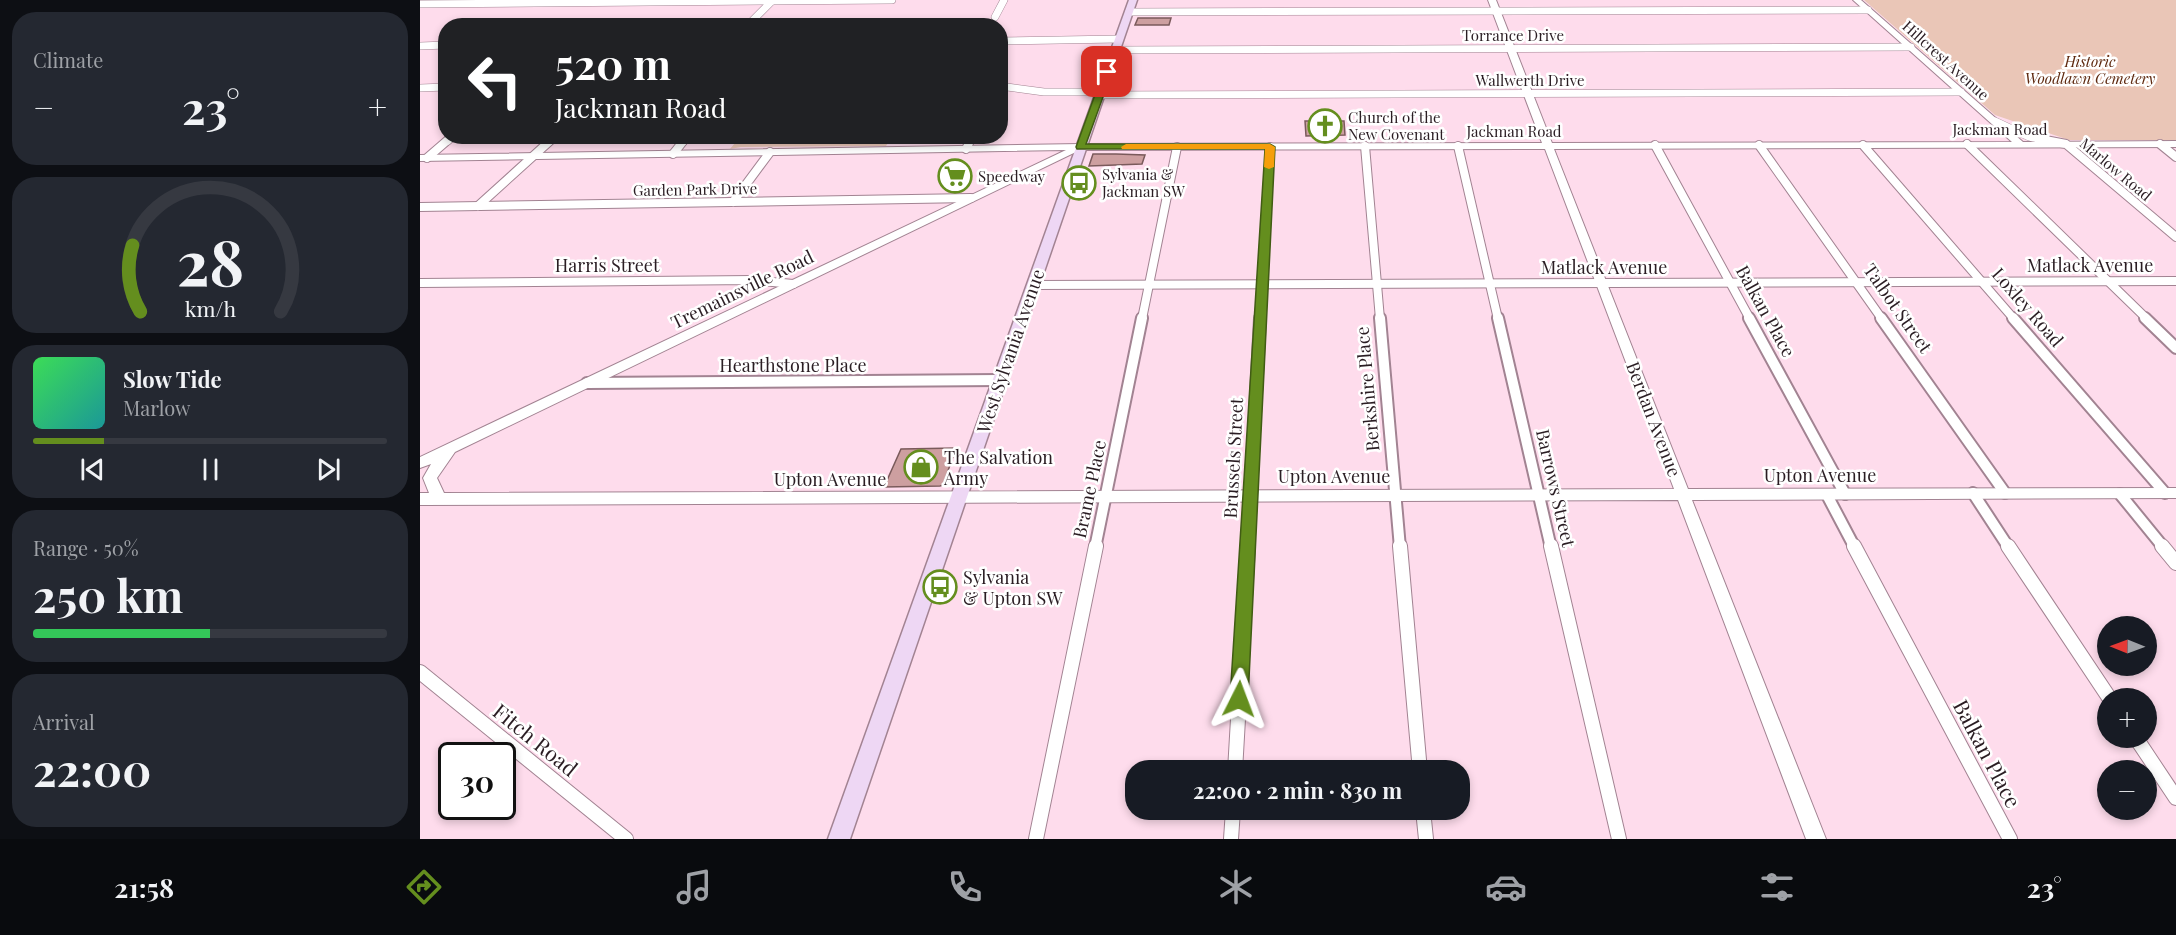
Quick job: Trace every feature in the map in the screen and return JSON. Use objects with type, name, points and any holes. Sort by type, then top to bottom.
[{"type":"main road","name":"West Sylvania Avenue","points":[[839,839],[1133,0]]},
{"type":"street","points":[[755,18],[773,0]]},
{"type":"street","points":[[420,4],[892,0]]},
{"type":"street","points":[[995,17],[1004,0]]},
{"type":"street","name":"Berdan Avenue","points":[[1492,0],[1816,839]]},
{"type":"street","name":"Hillcrest Avenue","points":[[1857,0],[2020,144]]},
{"type":"street","points":[[1129,12],[1868,9]]},
{"type":"street","points":[[1008,40],[1119,39]]},
{"type":"street","points":[[420,46],[438,45]]},
{"type":"street","name":"Torrance Drive","points":[[1115,50],[1911,47]]},
{"type":"street","points":[[420,88],[438,87]]},
{"type":"street","name":"Wallwerth Drive","points":[[1008,87],[1036,91],[1100,93],[1961,92]]},
{"type":"street","name":"Hillcrest Avenue","points":[[1989,117],[2029,137],[2066,144]]},
{"type":"street","points":[[423,158],[442,144]]},
{"type":"street","points":[[478,206],[546,144]]},
{"type":"street","points":[[673,154],[681,144]]},
{"type":"street","points":[[966,149],[968,144]]},
{"type":"street","points":[[1967,144],[2176,348]]},
{"type":"street","name":"Marlow Road","points":[[2066,144],[2176,237]]},
{"type":"street","points":[[2160,144],[2176,157]]},
{"type":"street","name":"Jackman Road","points":[[423,158],[1081,147],[2176,144]]},
{"type":"street","name":"Balkan Place","points":[[1655,145],[1845,495]]},
{"type":"street","name":"Talbot Street","points":[[1760,145],[2005,493]]},
{"type":"street","name":"Loxley Road","points":[[1863,145],[2170,493]]},
{"type":"street","name":"Berkshire Place","points":[[1365,146],[1419,760]]},
{"type":"street","name":"Barrows Street","points":[[1458,146],[1619,839]]},
{"type":"street","name":"Tremainsville Road","points":[[420,463],[1081,147]]},
{"type":"street","name":"Brame Place","points":[[1036,839],[1177,147]]},
{"type":"street","name":"Brussels Street","points":[[1236,760],[1270,147]]},
{"type":"street","points":[[733,202],[770,152]]},
{"type":"street","name":"Garden Park Drive","points":[[420,207],[971,198]]},
{"type":"street","name":"Harris Street","points":[[420,283],[753,280],[793,284]]},
{"type":"street","name":"Matlack Avenue","points":[[1033,285],[2176,281]]},
{"type":"street","name":"Hearthstone Place","points":[[587,383],[1000,380]]},
{"type":"street","points":[[439,499],[430,478],[439,463],[455,446]]},
{"type":"street","name":"Upton Avenue","points":[[420,499],[2170,493]]},
{"type":"street","points":[[1973,494],[2103,688]]},
{"type":"street","points":[[2120,494],[2176,563]]},
{"type":"street","name":"Balkan Place","points":[[1827,495],[2010,839]]},
{"type":"street","name":"Fitch Road","points":[[420,672],[626,839]]},
{"type":"street","points":[[2143,748],[2176,798]]},
{"type":"street","points":[[1231,839],[1232,820]]},
{"type":"street","points":[[1424,820],[1426,839]]},
{"type":"green space","name":"Historic Woodlawn Cemetery","points":[[1864,0],[2176,0],[2176,140],[2069,140],[1995,115]]},
{"type":"green space","points":[[734,144],[887,144],[886,146],[730,149]]},
{"type":"building","points":[[1138,18],[1171,18],[1169,25],[1135,25]]},
{"type":"building","name":"Church of the New Covenant","points":[[1305,121],[1344,121],[1345,135],[1306,136]]},
{"type":"building","points":[[1093,154],[1145,155],[1142,164],[1089,166]]},
{"type":"building","name":"The Salvation Army","points":[[956,448],[943,485],[884,487],[901,449]]},
{"type":"slow traffic","points":[[1126,147],[1270,147],[1269,167]]},
{"type":"place","name":"Church of the New Covenant","points":[[1325,126]]},
{"type":"place","name":"Speedway","points":[[955,176]]},
{"type":"place","name":"Sylvania & Jackman SW","points":[[1079,183]]},
{"type":"place","name":"The Salvation Army","points":[[921,467]]},
{"type":"place","name":"Sylvania & Upton SW","points":[[940,587]]},
{"type":"route","points":[[1107,72],[1081,147],[1270,147],[1239,699]]}]
